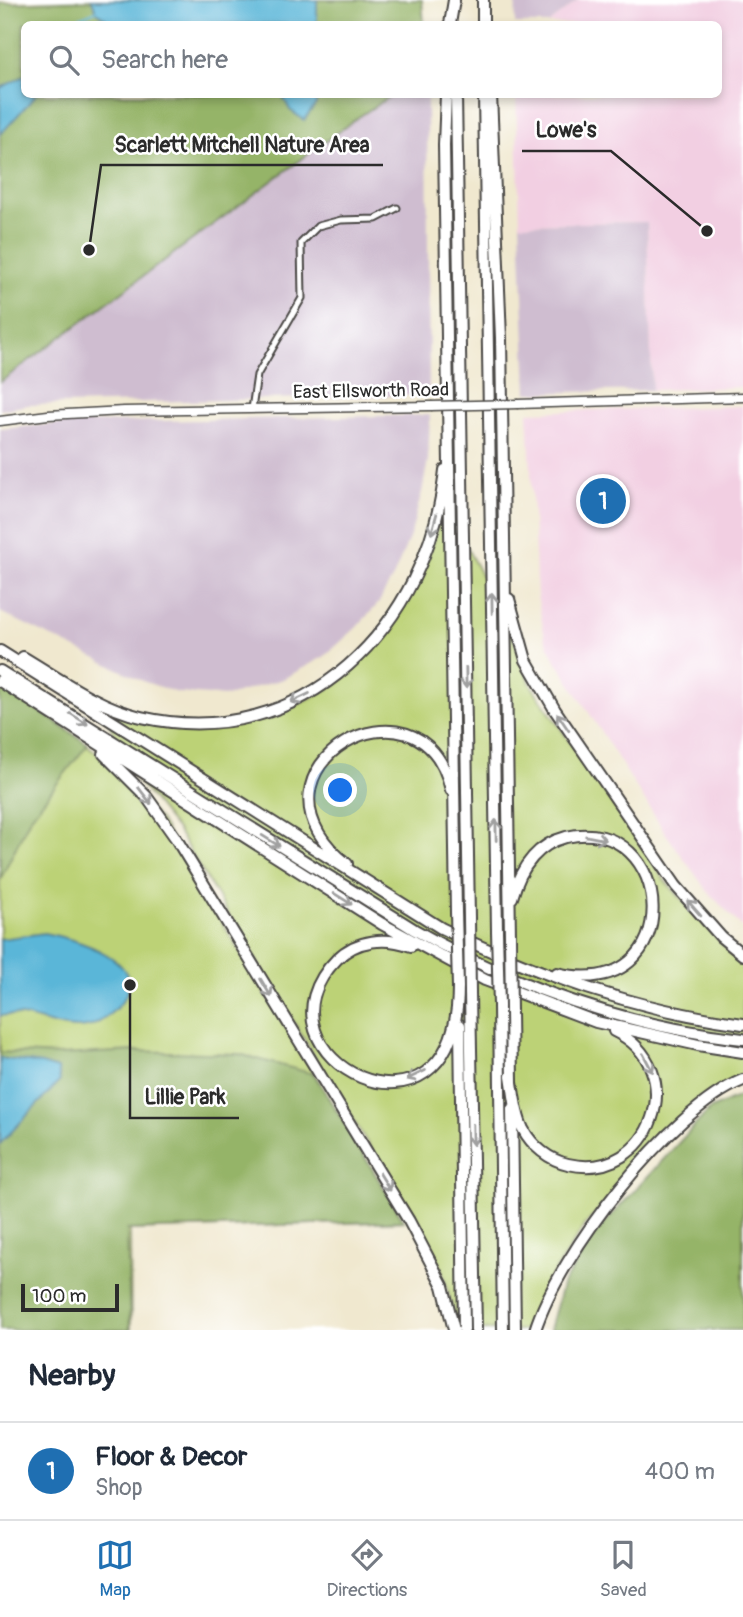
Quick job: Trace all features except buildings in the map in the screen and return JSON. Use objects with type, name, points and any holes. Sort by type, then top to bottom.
[{"type":"highway","points":[[453,21],[454,0]]},
{"type":"highway","points":[[483,0],[483,21]]},
{"type":"highway","points":[[446,98],[444,145],[464,1330]]},
{"type":"highway","points":[[456,98],[476,1330]]},
{"type":"highway","points":[[484,98],[503,1330]]},
{"type":"highway","points":[[491,98],[501,338],[515,1330]]},
{"type":"highway","points":[[0,649],[111,707],[140,717],[212,723],[279,708],[314,692],[363,654],[401,605],[433,531],[444,482],[450,432]]},
{"type":"highway","points":[[504,563],[517,636],[540,687],[676,886],[703,919],[743,955]]},
{"type":"highway","points":[[0,649],[364,882],[441,928],[529,969],[626,1001],[743,1024]]},
{"type":"highway","points":[[0,671],[405,924],[474,961],[532,987],[612,1013],[651,1024],[743,1039]]},
{"type":"highway","points":[[0,681],[429,952],[485,981],[596,1022],[622,1035],[640,1049],[654,1076],[656,1104],[653,1118],[636,1146],[623,1156],[593,1166],[561,1162],[538,1149],[522,1127],[512,1076]]},
{"type":"highway","points":[[364,882],[324,843],[312,819],[311,795],[317,771],[342,742],[356,735],[388,730],[419,740],[434,752],[444,767],[456,813]]},
{"type":"highway","points":[[78,732],[131,779],[175,837],[416,1233],[443,1286],[454,1330]]},
{"type":"highway","points":[[509,914],[516,882],[532,857],[550,843],[572,836],[598,837],[622,847],[646,872],[652,886],[654,909],[650,931],[643,947],[621,968],[587,978],[542,968],[529,969]]},
{"type":"highway","points":[[429,952],[403,943],[374,941],[341,955],[322,978],[315,994],[314,1022],[323,1046],[341,1069],[354,1076],[377,1083],[403,1082],[430,1068],[446,1049],[454,1033],[458,1001]]},
{"type":"highway","points":[[596,1022],[698,1045],[743,1052]]},
{"type":"highway","points":[[535,1330],[552,1286],[567,1259],[605,1209],[690,1113],[707,1099],[743,1080]]},
{"type":"main road","name":"East Ellsworth Road","points":[[0,421],[48,415],[743,397]]},
{"type":"street","points":[[252,409],[257,375],[302,298],[301,243],[318,226],[341,220],[376,219],[397,208]]},
{"type":"shaded area","points":[[516,0],[578,0],[552,21],[515,21]]},
{"type":"shaded area","points":[[578,0],[743,0],[743,387],[652,390],[647,222],[520,224],[516,98],[722,98],[722,21],[552,21]]},
{"type":"shaded area","points":[[387,98],[427,98],[429,395],[28,405],[0,410],[0,382]]},
{"type":"shaded area","points":[[647,222],[652,390],[527,393],[520,224]]},
{"type":"shaded area","points":[[743,406],[743,928],[708,892],[666,834],[553,656],[545,638],[537,596],[528,412]]},
{"type":"shaded area","points":[[430,415],[428,460],[411,533],[394,575],[378,604],[325,656],[283,679],[227,696],[178,693],[145,682],[0,612],[0,429],[68,423]]},
{"type":"green space","points":[[97,0],[422,0],[424,21],[21,21],[21,98],[387,98],[0,382],[0,3]]},
{"type":"green space","points":[[445,507],[510,629],[531,685],[666,882],[728,950],[743,960],[743,1075],[697,1099],[585,1225],[549,1280],[531,1330],[459,1330],[441,1267],[419,1228],[177,830],[132,774],[102,709],[147,724],[208,730],[272,718],[337,684],[386,635],[420,578]]},
{"type":"green space","points":[[0,685],[88,745],[125,780],[161,822],[404,1221],[130,1230],[131,1330],[0,1330]]},
{"type":"green space","points":[[0,685],[88,744],[30,818],[0,880]]},
{"type":"green space","points":[[134,1051],[239,1054],[314,1074],[404,1221],[127,1230],[130,1330],[0,1330],[0,1052],[60,1055]]},
{"type":"green space","points":[[743,1094],[743,1330],[550,1330],[562,1285],[599,1229],[709,1110]]},
{"type":"water","points":[[92,0],[317,0],[317,21],[108,21],[96,11]]},
{"type":"water","points":[[21,78],[21,98],[33,98],[0,135],[0,88]]},
{"type":"water","points":[[284,98],[316,98],[316,104],[304,120],[290,110]]},
{"type":"water","points":[[44,933],[89,946],[119,963],[127,975],[128,988],[115,1010],[91,1026],[80,1028],[23,1016],[0,1016],[0,939]]},
{"type":"water","points":[[0,1058],[58,1069],[60,1081],[0,1144]]},
{"type":"waterway","points":[[79,18],[96,11]]},
{"type":"place","name":"Lowe's","points":[[707,231]]},
{"type":"place","name":"Scarlett Mitchell Nature Area","points":[[89,250]]},
{"type":"place","name":"Floor & Decor","points":[[603,501]]},
{"type":"place","name":"Lillie Park","points":[[130,985]]}]
